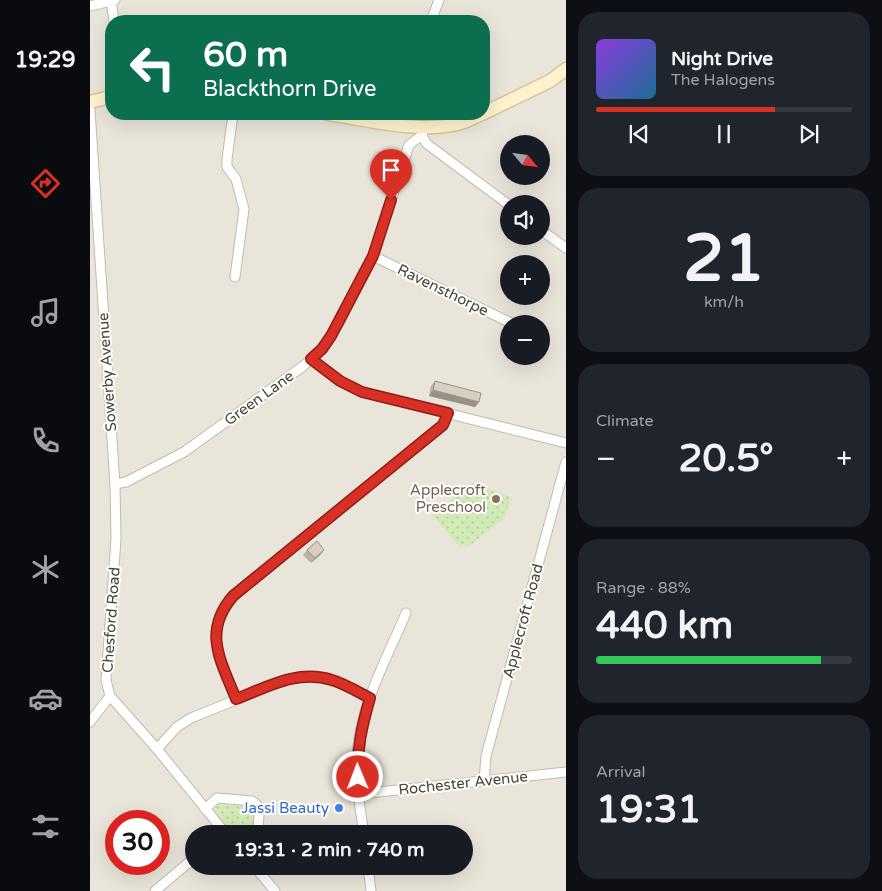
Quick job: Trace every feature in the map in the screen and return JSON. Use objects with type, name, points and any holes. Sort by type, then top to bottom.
[{"type":"street","points":[[90,6],[113,0],[114,15]]},
{"type":"street","points":[[433,15],[439,0]]},
{"type":"street","points":[[490,110],[550,81],[566,69]]},
{"type":"street","points":[[90,102],[105,98]]},
{"type":"street","name":"Sowerby Avenue","points":[[90,110],[115,484]]},
{"type":"street","points":[[232,120],[226,159],[227,167],[236,179],[244,209],[235,276]]},
{"type":"street","points":[[361,120],[422,131],[468,120]]},
{"type":"street","points":[[422,131],[427,144],[500,198]]},
{"type":"street","name":"Green Lane","points":[[115,484],[126,482],[184,452],[322,349],[331,336],[373,256],[408,145],[422,131]]},
{"type":"street","points":[[550,236],[565,245]]},
{"type":"street","name":"Ravensthorpe","points":[[373,256],[500,318]]},
{"type":"street","points":[[311,359],[340,381],[362,392],[566,443]]},
{"type":"street","points":[[236,699],[218,652],[216,640],[219,618],[227,604],[244,586],[443,425],[448,413]]},
{"type":"street","name":"Applecroft Road","points":[[484,781],[486,756],[566,462]]},
{"type":"street","name":"Chesford Road","points":[[115,484],[116,539],[106,680],[110,696],[157,749],[218,825]]},
{"type":"street","points":[[363,825],[357,762],[362,723],[370,698],[406,613]]},
{"type":"street","points":[[157,749],[177,727],[190,718],[300,676],[316,676],[333,680],[370,698]]},
{"type":"street","points":[[90,722],[110,696]]},
{"type":"street","name":"Rochester Avenue","points":[[360,794],[566,772]]},
{"type":"street","points":[[205,809],[218,798],[252,800],[257,803],[259,808],[257,825]]},
{"type":"street","points":[[155,891],[185,866]]},
{"type":"street","points":[[262,875],[275,891]]},
{"type":"street","points":[[369,875],[371,891]]},
{"type":"shaded area","points":[[90,0],[566,0],[566,891],[90,891]]},
{"type":"green space","points":[[472,483],[511,497],[504,519],[469,546],[460,547],[432,515]]},
{"type":"green space","points":[[217,804],[246,806],[254,815],[252,825],[227,825],[215,811]]},
{"type":"building","points":[[435,381],[481,393],[479,402],[433,390]]},
{"type":"building","points":[[317,541],[324,550],[315,558],[307,550]]},
{"type":"place","name":"Applecroft Preschool","points":[[496,499]]},
{"type":"place","name":"Jassi Beauty","points":[[339,808]]},
{"type":"route","points":[[358,777],[357,755],[359,737],[370,698],[333,680],[316,676],[300,676],[236,699],[218,652],[216,640],[217,627],[222,610],[233,596],[443,425],[446,420],[448,413],[353,389],[311,359],[322,349],[339,323],[373,256],[391,200]]}]
